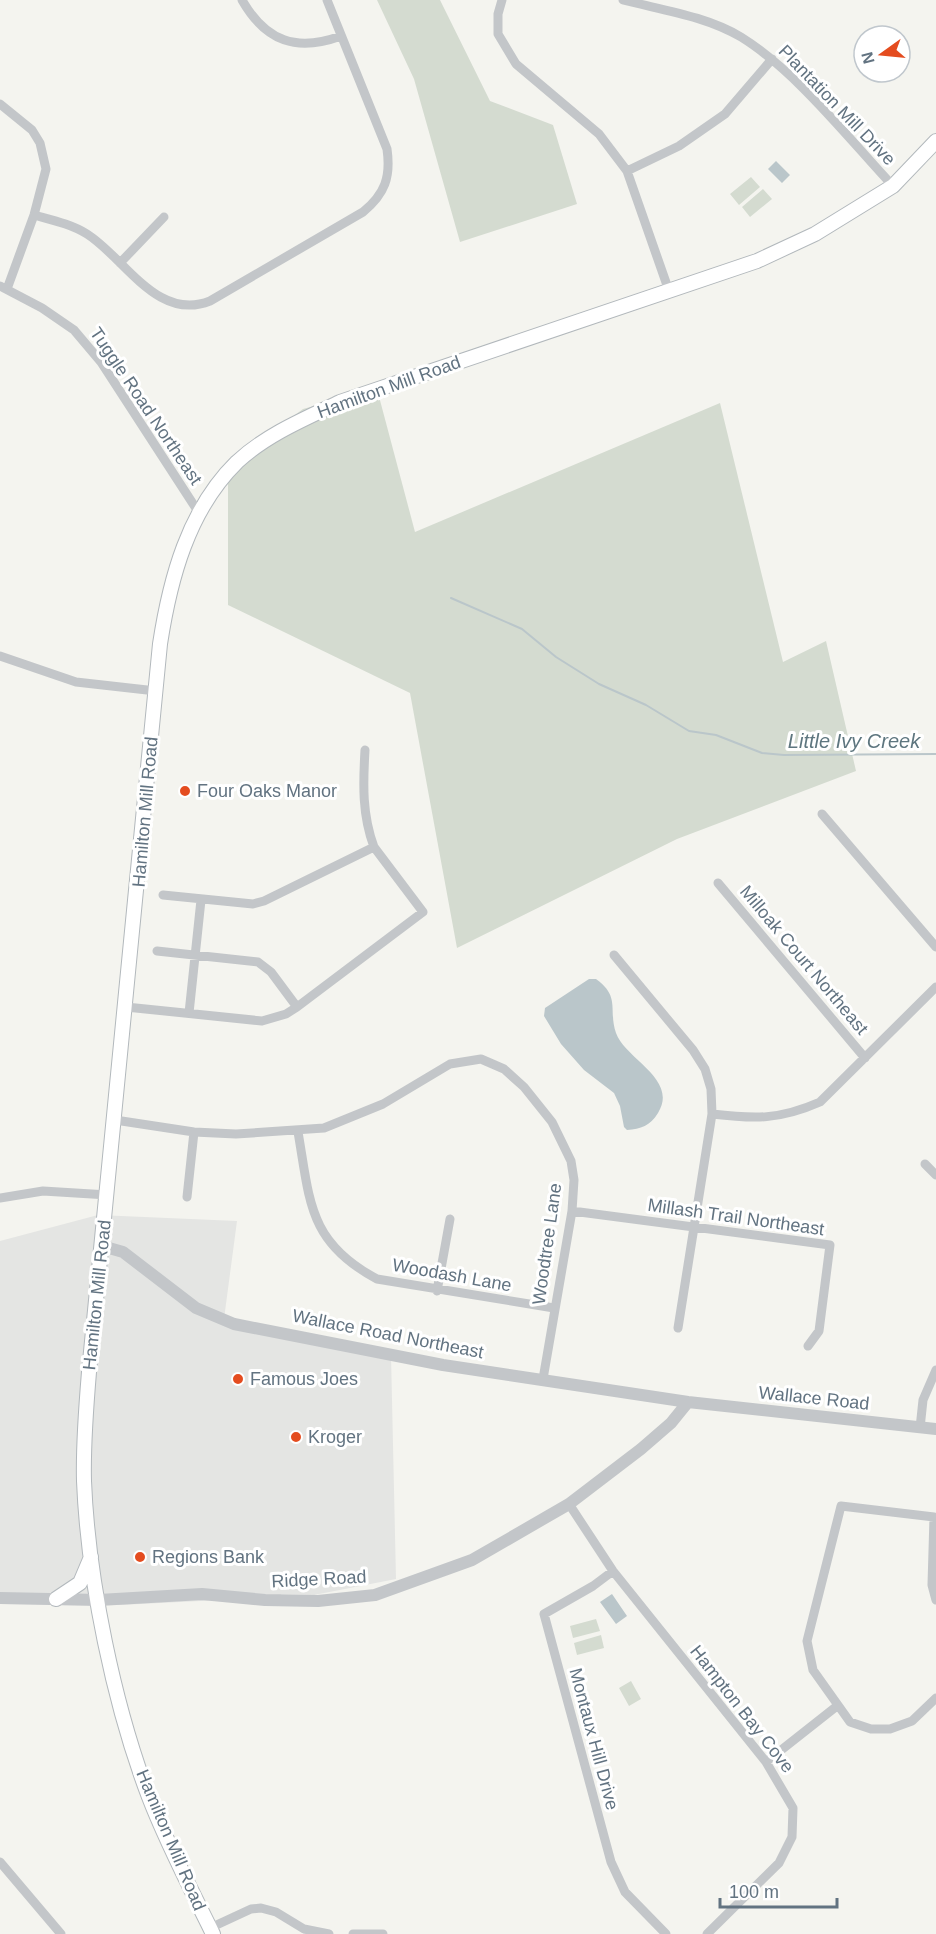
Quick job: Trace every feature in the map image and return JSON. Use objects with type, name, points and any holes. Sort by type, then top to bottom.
[{"type":"main road","name":"Hamilton Mill Road","points":[[211,1931],[150,1798],[118,1696],[92,1555],[84,1463],[88,1382],[156,692],[167,600],[179,557],[199,513],[237,462],[299,421],[340,402],[757,261],[850,214],[893,186],[936,142]]},
{"type":"main road","points":[[56,1599],[70,1592],[80,1583],[92,1555]]},
{"type":"street","points":[[242,0],[249,12],[263,26],[291,44],[315,44],[341,36]]},
{"type":"street","points":[[34,215],[73,226],[87,234],[156,294],[172,303],[198,306],[363,212],[377,200],[388,179],[387,149],[327,0]]},
{"type":"street","points":[[502,0],[498,34],[516,64],[599,134],[627,171],[669,291]]},
{"type":"street","name":"Plantation Mill Drive","points":[[623,0],[701,19],[741,37],[772,59],[893,186]]},
{"type":"street","points":[[627,171],[679,146],[725,114],[772,59]]},
{"type":"street","points":[[0,104],[32,130],[44,156],[44,183],[34,215],[3,287]]},
{"type":"street","points":[[120,263],[164,217]]},
{"type":"street","name":"Tuggle Road Northeast","points":[[3,287],[74,330],[100,362],[199,513]]},
{"type":"street","points":[[0,656],[76,682],[156,692]]},
{"type":"street","points":[[126,1007],[262,1021],[286,1014],[423,912],[374,847],[363,810],[365,750]]},
{"type":"street","points":[[822,814],[936,947]]},
{"type":"street","points":[[163,895],[240,904],[264,901],[374,847]]},
{"type":"street","name":"Milloak Court Northeast","points":[[718,883],[865,1058]]},
{"type":"street","points":[[189,1013],[201,900]]},
{"type":"street","points":[[157,951],[258,962],[265,966],[297,1007]]},
{"type":"street","points":[[614,955],[693,1050],[705,1069],[711,1089],[712,1114],[678,1328]]},
{"type":"street","points":[[712,1114],[751,1119],[774,1118],[796,1113],[820,1102],[936,987]]},
{"type":"street","name":"Woodtree Lane","points":[[115,1120],[160,1125],[194,1132],[236,1134],[298,1132],[324,1128],[364,1114],[450,1064],[481,1059],[504,1069],[524,1087],[552,1122],[571,1161],[574,1180],[572,1211],[543,1379]]},
{"type":"street","points":[[187,1197],[194,1132]]},
{"type":"street","name":"Woodash Lane","points":[[298,1132],[313,1212],[324,1237],[356,1267],[377,1279],[437,1291],[554,1308]]},
{"type":"street","points":[[926,1164],[936,1175]]},
{"type":"street","points":[[0,1198],[43,1191],[108,1195]]},
{"type":"street","name":"Millash Trail Northeast","points":[[572,1211],[831,1245],[819,1330],[808,1346]]},
{"type":"street","points":[[437,1291],[450,1219]]},
{"type":"street","name":"Wallace Road Northeast","points":[[102,1246],[123,1252],[196,1308],[234,1324],[443,1365],[688,1402]]},
{"type":"street","points":[[920,1428],[923,1400],[936,1370]]},
{"type":"street","name":"Wallace Road","points":[[688,1402],[936,1429]]},
{"type":"street","name":"Ridge Road","points":[[0,1598],[99,1600],[202,1594],[265,1600],[318,1601],[375,1595],[472,1560],[568,1504],[641,1449],[671,1423],[688,1402]]},
{"type":"street","name":"Hampton Bay Cove","points":[[568,1504],[613,1571],[765,1762],[794,1809],[792,1837],[779,1863],[707,1934]]},
{"type":"street","points":[[936,1600],[932,1585],[934,1517],[840,1506],[807,1641],[813,1670],[850,1722],[871,1729],[890,1729],[912,1721],[936,1698]]},
{"type":"street","name":"Montaux Hill Drive","points":[[613,1571],[593,1586],[543,1614],[611,1862],[625,1892],[666,1934]]},
{"type":"street","points":[[765,1762],[837,1706]]},
{"type":"street","points":[[0,1862],[61,1934]]},
{"type":"street","points":[[211,1931],[251,1909],[261,1908],[276,1912],[304,1929],[329,1934]]},
{"type":"street","points":[[353,1934],[383,1934]]},
{"type":"shaded area","points":[[377,0],[440,0],[490,101],[553,125],[577,204],[460,242],[414,79]]},
{"type":"shaded area","points":[[776,161],[790,175],[782,183],[768,169]]},
{"type":"shaded area","points":[[751,177],[760,187],[739,205],[730,194]]},
{"type":"shaded area","points":[[763,189],[772,199],[750,217],[742,207]]},
{"type":"shaded area","points":[[377,389],[415,532],[720,403],[783,662],[826,641],[856,771],[677,839],[457,948],[410,693],[228,605],[228,465],[303,409]]},
{"type":"shaded area","points":[[589,979],[596,979],[609,992],[614,1025],[621,1043],[648,1070],[662,1090],[663,1101],[658,1113],[652,1121],[641,1128],[627,1130],[624,1127],[620,1106],[614,1093],[584,1070],[561,1044],[544,1016],[545,1008]]},
{"type":"shaded area","points":[[98,1215],[237,1221],[224,1319],[391,1355],[396,1579],[314,1595],[281,1594],[282,1597],[120,1605],[0,1604],[0,1241]]},
{"type":"shaded area","points":[[612,1594],[627,1616],[616,1624],[600,1602]]},
{"type":"shaded area","points":[[596,1619],[600,1631],[573,1638],[570,1626]]},
{"type":"shaded area","points":[[601,1635],[604,1648],[577,1655],[574,1643]]},
{"type":"shaded area","points":[[631,1681],[641,1699],[629,1706],[619,1688]]},
{"type":"waterway","name":"Little Ivy Creek","points":[[451,598],[522,629],[556,657],[599,684],[646,705],[689,731],[716,735],[762,753],[784,755],[936,754]]},
{"type":"place","name":"Four Oaks Manor","points":[[185,791]]},
{"type":"place","name":"Famous Joes","points":[[238,1379]]},
{"type":"place","name":"Kroger","points":[[296,1437]]},
{"type":"place","name":"Regions Bank","points":[[140,1557]]}]
